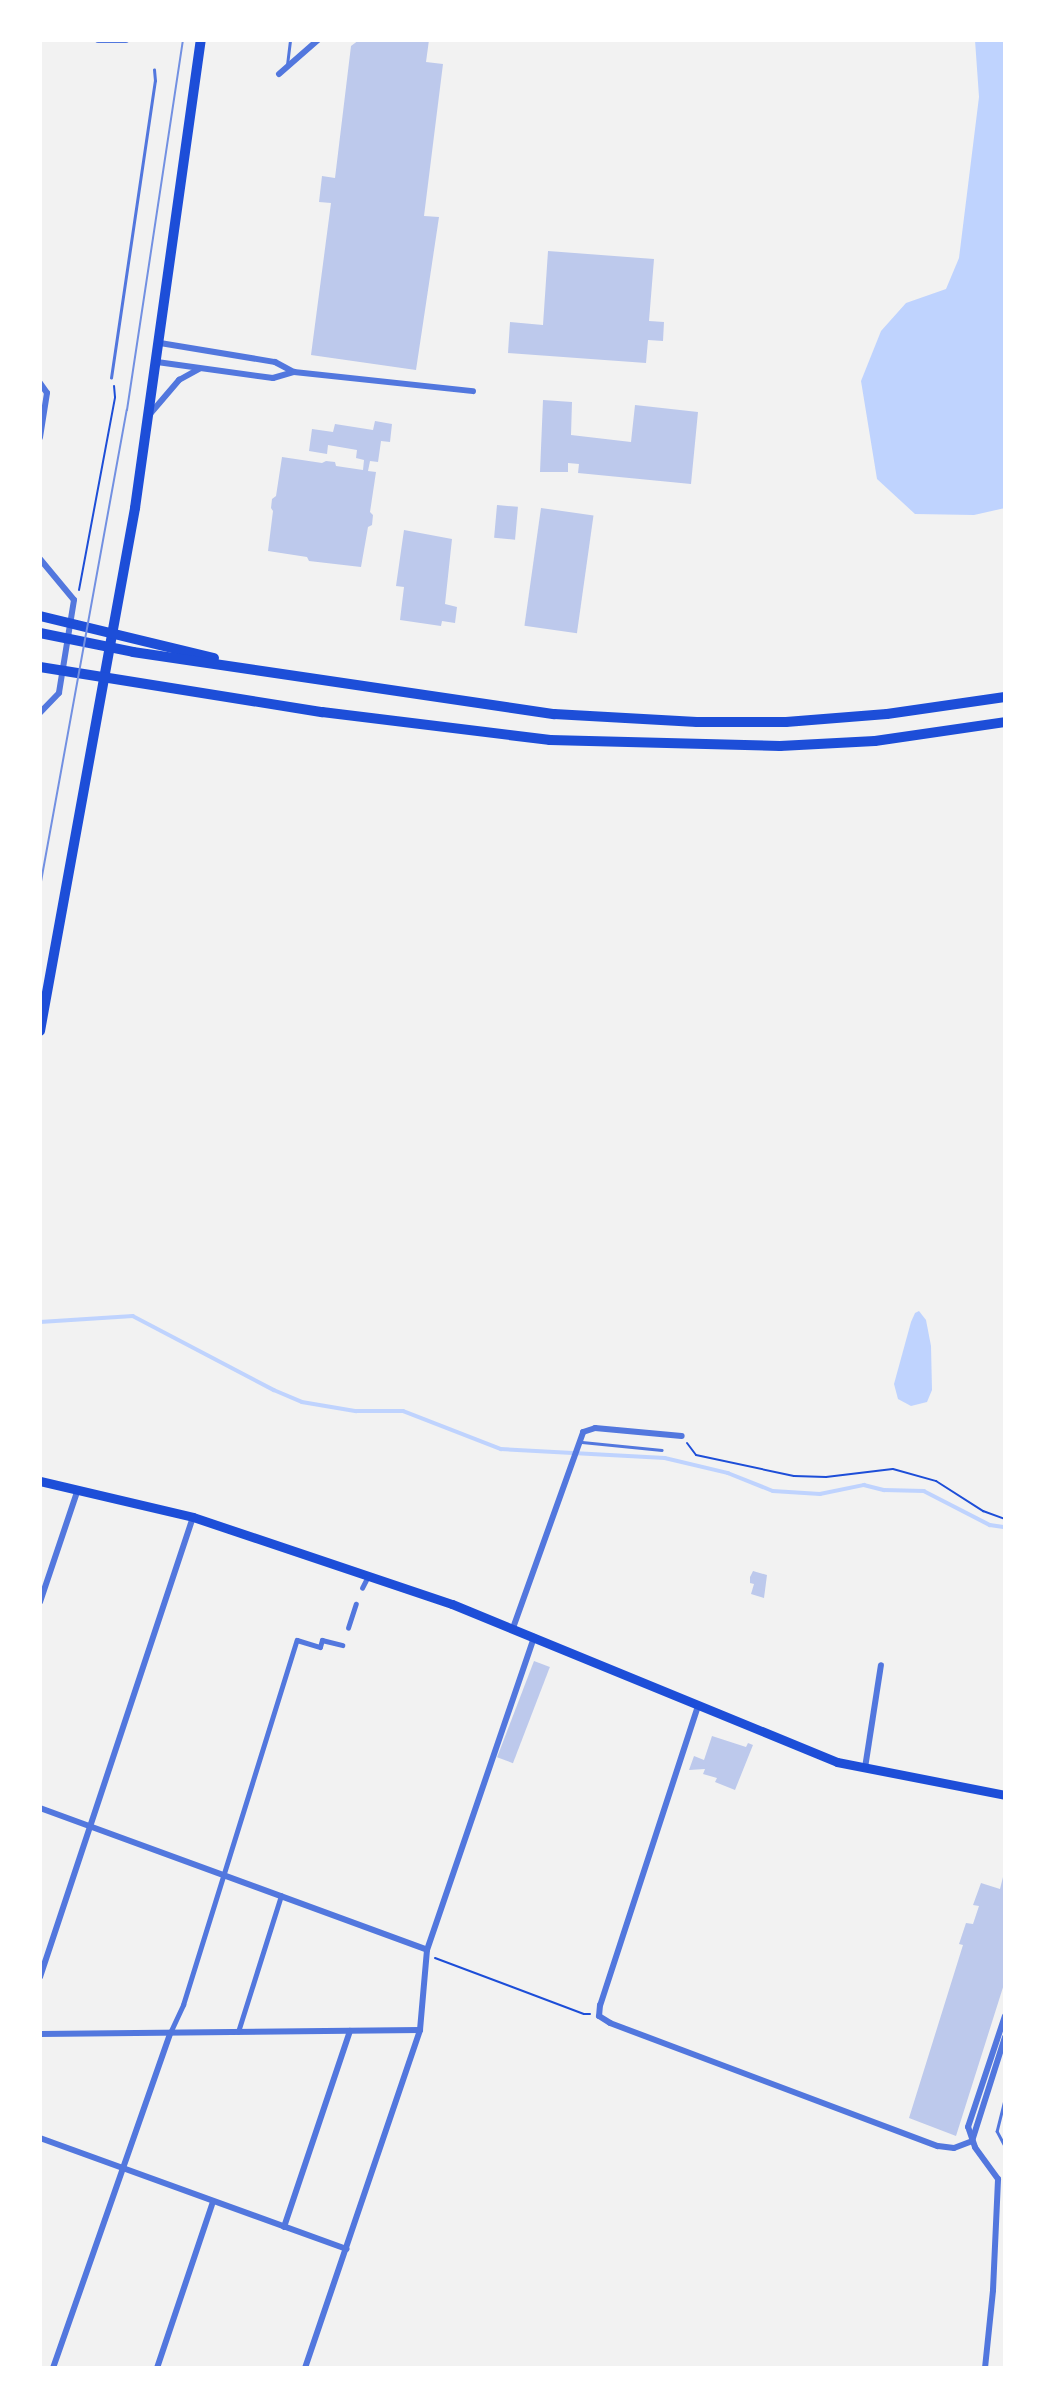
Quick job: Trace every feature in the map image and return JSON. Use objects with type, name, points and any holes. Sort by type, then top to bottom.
[{"type":"highway","points":[[40,610],[62,620]]},
{"type":"highway","points":[[40,616],[258,668]]},
{"type":"highway","points":[[40,633],[132,652],[258,668],[416,696],[554,713],[697,722],[786,722],[849,717],[1005,697]]},
{"type":"highway","points":[[40,668],[411,724],[550,740],[780,746],[875,741],[1005,722]]},
{"type":"main road","points":[[40,1031],[150,414],[201,40]]},
{"type":"main road","points":[[40,1481],[193,1517],[368,1575],[513,1628],[804,1751],[865,1768],[1005,1796]]},
{"type":"street","points":[[98,40],[126,40]]},
{"type":"street","points":[[279,74],[318,40]]},
{"type":"street","points":[[160,343],[275,362],[294,372],[473,391]]},
{"type":"street","points":[[157,362],[274,378],[294,372]]},
{"type":"street","points":[[150,414],[179,380],[200,369]]},
{"type":"street","points":[[40,383],[47,393],[40,437]]},
{"type":"street","points":[[40,559],[72,595],[74,609],[59,693],[40,713]]},
{"type":"street","points":[[513,1628],[583,1432],[595,1429],[681,1436]]},
{"type":"street","points":[[40,1602],[78,1489]]},
{"type":"street","points":[[40,1977],[193,1517]]},
{"type":"street","points":[[362,1588],[368,1575]]},
{"type":"street","points":[[348,1628],[356,1604]]},
{"type":"street","points":[[305,2368],[420,2031],[427,1950],[534,1637]]},
{"type":"street","points":[[52,2368],[170,2033],[180,2013],[297,1640],[320,1647],[322,1640],[342,1645]]},
{"type":"street","points":[[865,1768],[881,1665]]},
{"type":"street","points":[[698,1706],[598,2013],[610,2023],[919,2140],[949,2148],[972,2141]]},
{"type":"street","points":[[40,1808],[427,1950]]},
{"type":"street","points":[[238,2032],[281,1895]]},
{"type":"street","points":[[985,2368],[998,2183],[994,2170],[972,2141],[968,2127],[1005,2016]]},
{"type":"street","points":[[284,2227],[350,2031]]},
{"type":"street","points":[[40,2034],[420,2031]]},
{"type":"street","points":[[972,2141],[1005,2037]]},
{"type":"street","points":[[40,2138],[346,2249]]},
{"type":"street","points":[[158,2368],[213,2202]]},
{"type":"lane","points":[[287,67],[290,40]]},
{"type":"lane","points":[[111,378],[155,81],[154,71]]},
{"type":"lane","points":[[578,1442],[662,1450]]},
{"type":"lane","points":[[1005,2100],[997,2131],[1005,2146]]},
{"type":"path","points":[[72,595],[80,589],[82,583],[115,397],[111,378]]},
{"type":"path","points":[[681,1436],[696,1455],[794,1476],[826,1477],[884,1468],[901,1471],[936,1480],[983,1511],[1005,1519]]},
{"type":"path","points":[[427,1950],[433,1957],[573,2010],[584,2014],[598,2013]]},
{"type":"water","points":[[975,40],[1005,40],[1005,508],[974,515],[915,514],[877,479],[861,381],[881,331],[906,303],[946,289],[959,258],[979,97]]},
{"type":"water","points":[[919,1311],[926,1320],[931,1346],[932,1390],[927,1402],[911,1406],[898,1399],[894,1384],[911,1322]]},
{"type":"building","points":[[359,40],[429,40],[426,62],[443,64],[424,216],[439,217],[416,370],[311,355],[331,203],[319,202],[322,176],[335,178],[351,46]]},
{"type":"building","points":[[548,251],[654,259],[649,321],[664,322],[663,341],[648,340],[646,363],[508,353],[510,322],[543,325]]},
{"type":"building","points":[[543,400],[572,402],[571,435],[631,442],[635,405],[698,412],[691,484],[578,473],[579,464],[568,463],[568,472],[540,472]]},
{"type":"building","points":[[375,421],[392,424],[390,442],[381,441],[378,462],[370,461],[368,471],[376,472],[370,512],[373,515],[372,525],[368,527],[361,567],[309,561],[307,557],[268,551],[272,499],[276,496],[282,457],[322,463],[335,462],[336,466],[363,470],[364,460],[356,458],[357,450],[328,445],[327,454],[309,451],[312,429],[333,432],[335,424],[373,430]]},
{"type":"building","points":[[497,505],[518,507],[515,540],[494,538]]},
{"type":"building","points":[[541,508],[593,515],[577,633],[524,626]]},
{"type":"building","points":[[404,530],[452,539],[445,604],[457,607],[455,623],[442,621],[441,626],[400,620],[404,587],[396,586]]},
{"type":"building","points":[[753,1571],[767,1575],[764,1598],[751,1594],[754,1584],[750,1583],[750,1577]]},
{"type":"building","points":[[534,1661],[550,1667],[513,1763],[497,1757]]},
{"type":"building","points":[[712,1736],[746,1747],[748,1743],[753,1745],[735,1790],[715,1782],[717,1778],[703,1774],[705,1769],[689,1770],[694,1756],[704,1760]]},
{"type":"building","points":[[1004,1873],[1005,1981],[956,2136],[909,2118],[963,1945],[959,1944],[966,1923],[973,1924],[979,1906],[973,1905],[981,1883],[1000,1889]]},
{"type":"waterway","points":[[40,1322],[133,1316],[302,1402],[356,1411],[403,1411],[501,1449],[665,1458],[728,1473],[773,1491],[820,1494],[864,1485],[884,1490],[924,1491],[990,1525],[1005,1527]]},
{"type":"tram line","points":[[40,887],[127,410],[183,40]]}]
